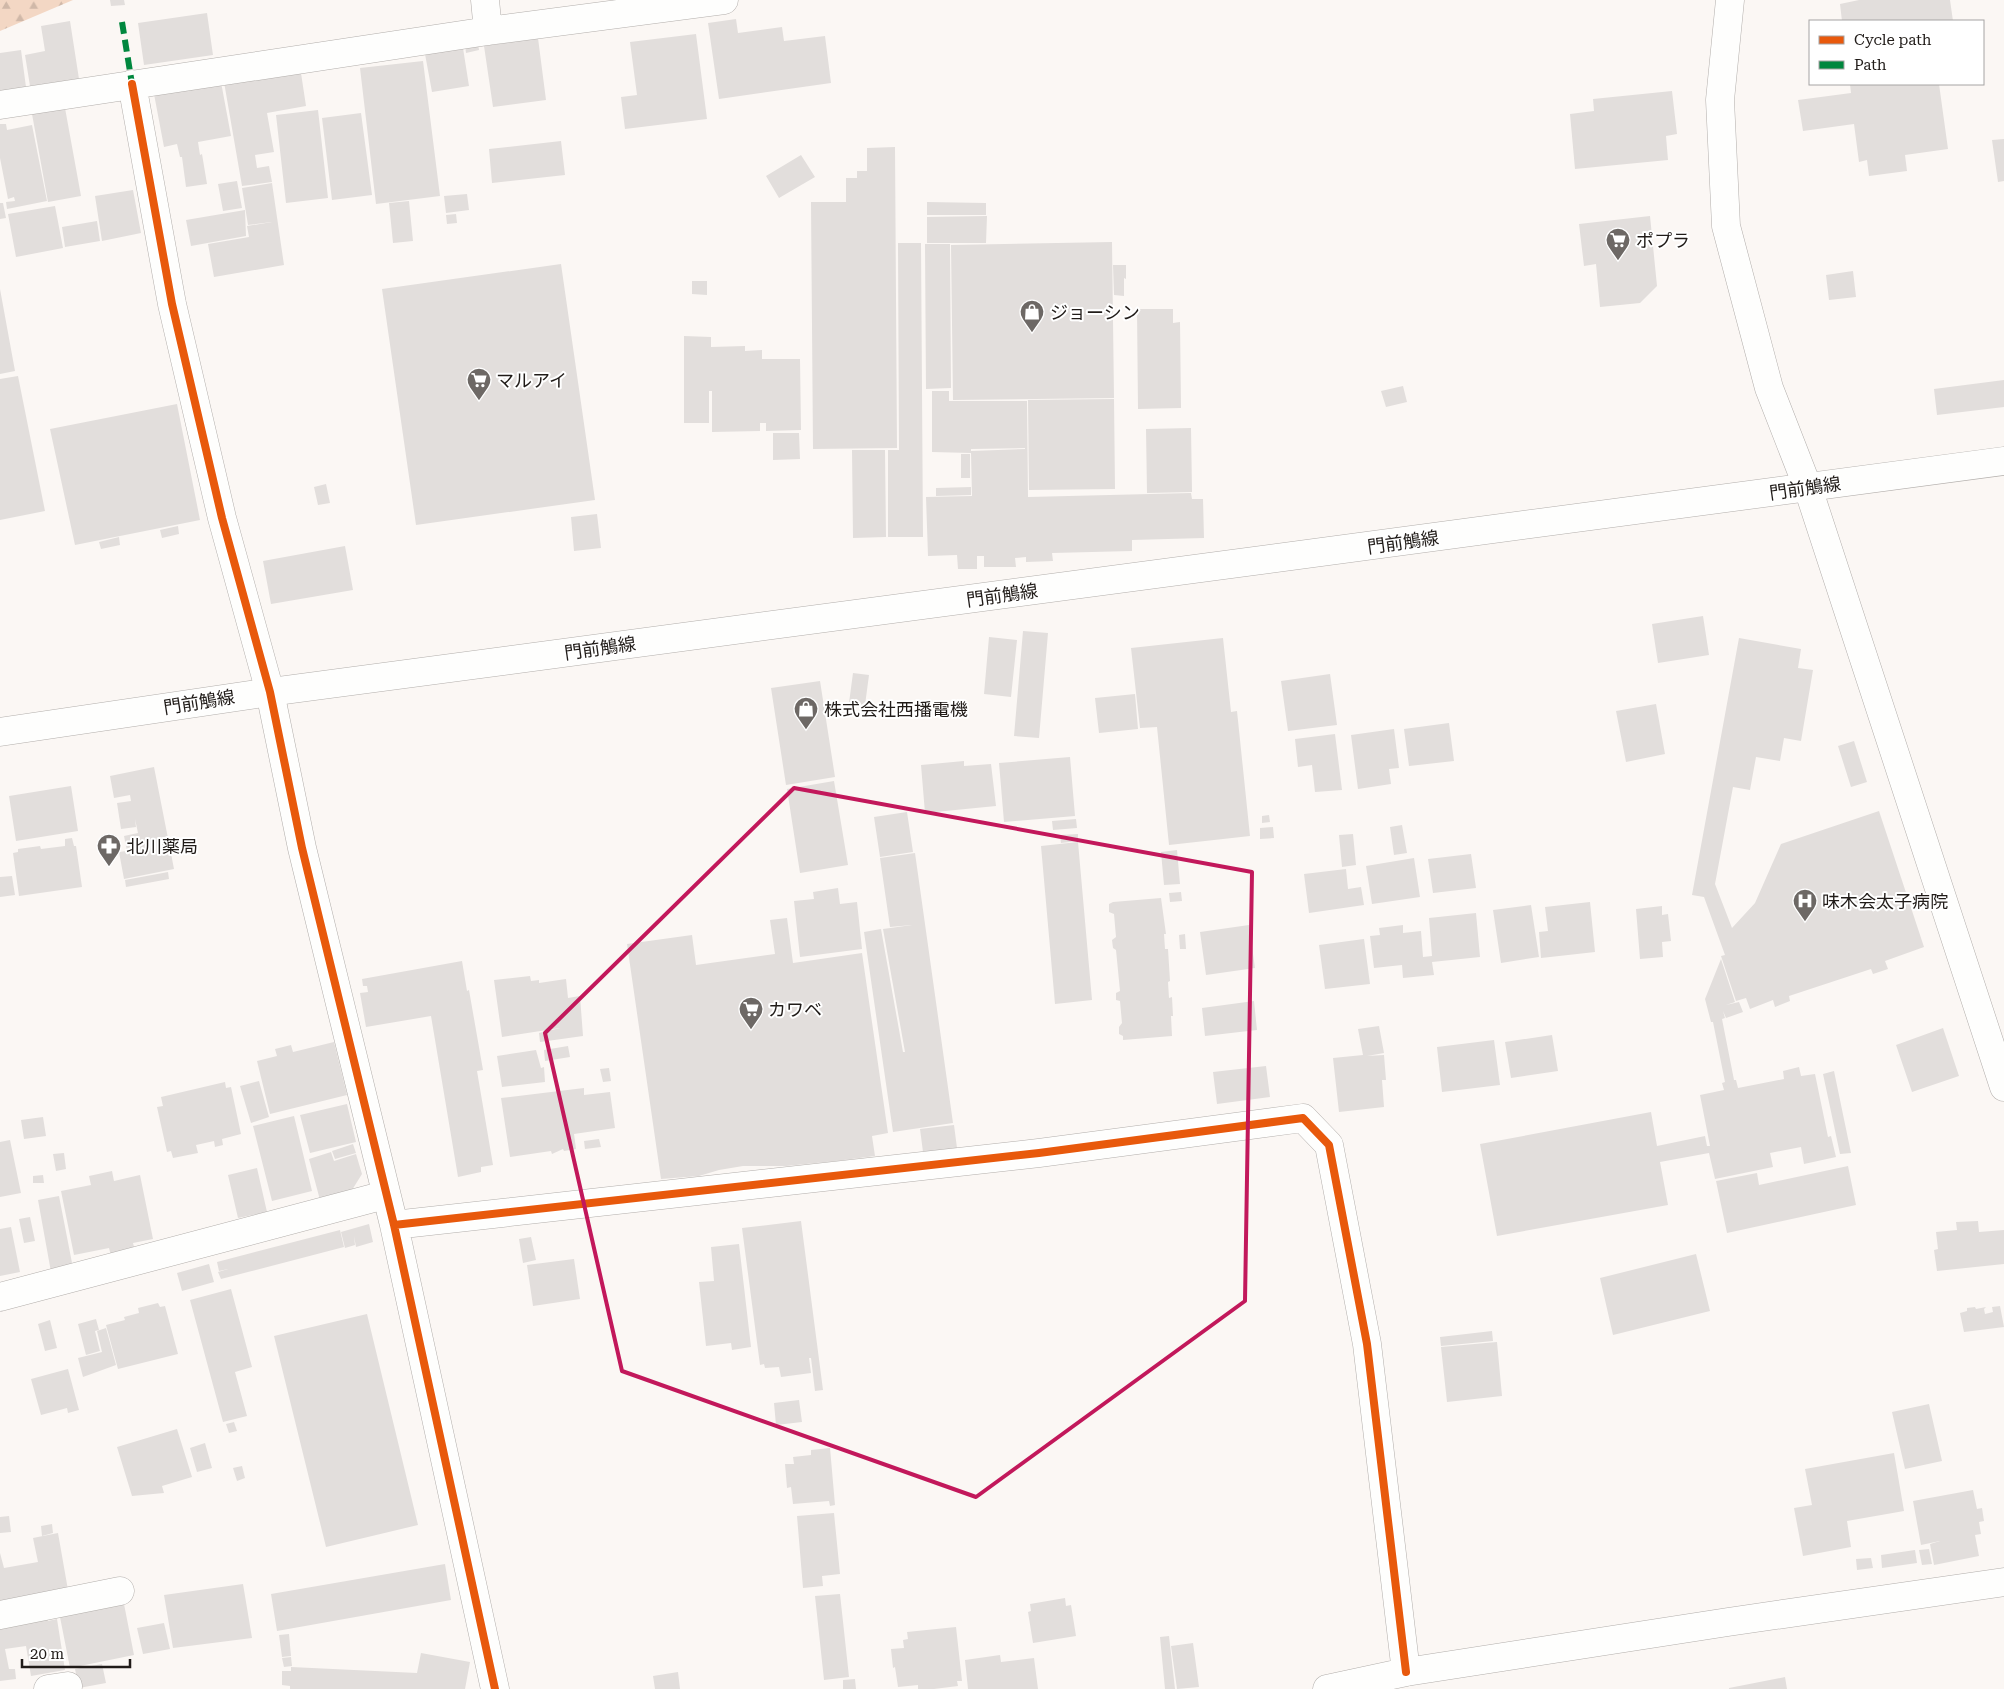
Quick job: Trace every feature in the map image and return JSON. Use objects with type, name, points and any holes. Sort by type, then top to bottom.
[{"type":"street","points":[[485,0],[488,31]]},
{"type":"street","points":[[0,105],[488,31],[724,0]]},
{"type":"street","points":[[1730,0],[1720,100],[1726,226],[1770,388],[1808,488],[2004,1087]]},
{"type":"street","points":[[132,84],[172,304],[222,518],[270,692],[302,848],[385,1195],[394,1225],[496,1689]]},
{"type":"street","name":"門前鵤線","points":[[0,732],[270,692],[2004,461]]},
{"type":"street","points":[[394,1225],[1039,1153],[1303,1118],[1329,1146],[1368,1344],[1406,1672]]},
{"type":"street","points":[[0,1297],[385,1195]]},
{"type":"street","points":[[1327,1689],[1406,1672],[1728,1622],[2004,1582]]},
{"type":"street","points":[[0,1615],[120,1591]]},
{"type":"highlighted area","points":[[794,788],[1252,872],[1245,1301],[976,1497],[622,1371],[545,1033]]},
{"type":"green space","points":[[0,0],[73,0],[0,31]]},
{"type":"building","points":[[110,0],[124,0],[125,5],[111,6]]},
{"type":"building","points":[[1859,0],[1950,0],[1953,20],[1842,20],[1840,4]]},
{"type":"building","points":[[207,13],[213,55],[144,65],[138,23]]},
{"type":"building","points":[[736,19],[738,33],[782,27],[784,41],[825,36],[831,83],[719,99],[708,23]]},
{"type":"building","points":[[70,21],[79,79],[30,86],[25,55],[45,51],[41,26]]},
{"type":"building","points":[[696,34],[707,119],[625,129],[621,97],[637,95],[630,42]]},
{"type":"building","points":[[538,38],[546,100],[493,107],[484,46]]},
{"type":"building","points":[[478,42],[479,50],[466,53],[465,45]]},
{"type":"building","points":[[463,48],[469,86],[432,92],[425,54]]},
{"type":"building","points":[[21,50],[26,87],[0,91],[0,53]]},
{"type":"building","points":[[423,61],[440,196],[376,204],[360,68]]},
{"type":"building","points":[[301,73],[306,106],[267,113],[274,152],[255,155],[257,168],[269,166],[272,182],[242,186],[224,82],[257,77],[258,80]]},
{"type":"building","points":[[221,82],[231,136],[198,142],[207,184],[186,187],[182,157],[180,157],[177,144],[164,147],[154,94]]},
{"type":"building","points":[[1850,85],[1939,85],[1948,149],[1905,155],[1907,171],[1869,176],[1867,160],[1859,162],[1854,124],[1803,131],[1798,100],[1851,93]]},
{"type":"building","points":[[1672,91],[1677,134],[1666,136],[1668,160],[1575,169],[1570,114],[1594,111],[1593,99]]},
{"type":"building","points":[[65,108],[81,196],[48,202],[32,114]]},
{"type":"building","points":[[318,110],[328,198],[286,203],[276,115]]},
{"type":"building","points":[[361,113],[372,195],[332,200],[322,118]]},
{"type":"building","points":[[0,124],[6,124],[7,130],[32,125],[47,201],[7,209],[6,202],[15,201],[14,197],[8,199],[0,158]]},
{"type":"building","points":[[2004,139],[2004,181],[1998,182],[1992,140]]},
{"type":"building","points":[[561,141],[565,175],[492,183],[489,149]]},
{"type":"building","points":[[895,147],[897,448],[813,449],[811,202],[846,202],[846,178],[857,178],[857,171],[867,171],[867,148]]},
{"type":"building","points":[[801,155],[815,177],[779,198],[766,176]]},
{"type":"building","points":[[237,181],[242,208],[223,211],[218,184]]},
{"type":"building","points":[[272,183],[284,265],[214,277],[208,244],[249,237],[247,226],[272,222],[248,225],[242,188]]},
{"type":"building","points":[[133,190],[141,233],[102,241],[95,196]]},
{"type":"building","points":[[467,194],[469,210],[446,213],[444,196]]},
{"type":"building","points":[[409,201],[413,241],[393,243],[389,203]]},
{"type":"building","points":[[927,202],[986,203],[986,215],[927,215]]},
{"type":"building","points":[[0,203],[3,203],[6,218],[0,219]]},
{"type":"building","points":[[55,206],[63,248],[16,257],[8,214]]},
{"type":"building","points":[[245,210],[246,236],[191,246],[186,220]]},
{"type":"building","points":[[456,214],[457,223],[447,224],[446,215]]},
{"type":"building","points":[[987,216],[986,243],[927,243],[927,217]]},
{"type":"building","points":[[1650,216],[1657,286],[1640,303],[1600,307],[1596,264],[1584,266],[1579,224]]},
{"type":"building","points":[[97,221],[100,241],[65,247],[62,227]]},
{"type":"building","points":[[1112,242],[1114,398],[953,400],[951,245]]},
{"type":"building","points":[[898,243],[921,243],[923,537],[888,537],[888,450],[899,450]]},
{"type":"building","points":[[925,244],[950,244],[951,388],[926,389]]},
{"type":"building","points":[[561,264],[595,500],[416,525],[382,289]]},
{"type":"building","points":[[1113,265],[1126,265],[1124,296],[1114,295]]},
{"type":"building","points":[[1853,271],[1856,297],[1829,300],[1826,275]]},
{"type":"building","points":[[692,281],[707,281],[707,295],[692,294]]},
{"type":"building","points":[[0,289],[15,371],[0,374]]},
{"type":"building","points":[[1137,309],[1173,309],[1173,323],[1180,322],[1181,408],[1138,409]]},
{"type":"building","points":[[684,336],[711,337],[711,347],[745,346],[745,351],[762,350],[762,359],[800,359],[801,430],[766,431],[766,423],[760,423],[760,431],[712,432],[712,391],[709,391],[709,423],[684,423]]},
{"type":"building","points":[[18,376],[45,511],[0,520],[0,379]]},
{"type":"building","points":[[2004,380],[2004,407],[1937,415],[1934,389]]},
{"type":"building","points":[[1403,386],[1407,402],[1386,407],[1381,391]]},
{"type":"building","points":[[932,391],[949,391],[949,401],[1027,401],[1028,497],[1191,493],[1192,499],[1203,499],[1204,538],[1132,540],[1132,551],[1052,553],[1053,561],[1026,562],[1026,557],[1015,558],[1016,567],[984,567],[984,556],[977,556],[977,569],[958,569],[957,555],[928,556],[926,497],[972,496],[971,453],[932,452]],"holes":[[[971,449],[1025,449],[971,451]]]},
{"type":"building","points":[[1114,399],[1115,489],[1029,490],[1028,400]]},
{"type":"building","points":[[177,404],[200,520],[75,545],[50,429]]},
{"type":"building","points":[[1191,428],[1192,492],[1147,493],[1146,429]]},
{"type":"building","points":[[773,433],[799,433],[800,459],[773,460]]},
{"type":"building","points":[[852,450],[885,450],[886,537],[853,538]]},
{"type":"building","points":[[961,454],[970,454],[970,478],[961,478]]},
{"type":"building","points":[[326,484],[330,503],[318,505],[314,487]]},
{"type":"building","points":[[971,487],[971,495],[936,496],[936,488]]},
{"type":"building","points":[[597,514],[601,548],[574,551],[571,517]]},
{"type":"building","points":[[178,526],[179,534],[162,538],[160,530]]},
{"type":"building","points":[[119,537],[120,545],[101,549],[99,542]]},
{"type":"building","points":[[345,546],[353,590],[271,604],[263,561]]},
{"type":"building","points":[[1703,616],[1709,655],[1658,663],[1652,624]]},
{"type":"building","points":[[1023,631],[1048,633],[1039,738],[1014,736]]},
{"type":"building","points":[[989,637],[1017,640],[1011,697],[984,694]]},
{"type":"building","points":[[1223,638],[1231,712],[1237,711],[1250,836],[1169,845],[1157,727],[1140,728],[1131,648]]},
{"type":"building","points":[[1739,638],[1801,649],[1798,668],[1813,670],[1801,741],[1784,738],[1780,761],[1756,757],[1750,790],[1733,787],[1715,884],[1732,928],[1755,903],[1781,844],[1879,811],[1924,947],[1885,961],[1888,969],[1873,974],[1871,969],[1789,996],[1790,1001],[1775,1007],[1773,1000],[1750,1009],[1746,998],[1736,1001],[1721,956],[1725,955],[1704,897],[1692,895]]},
{"type":"building","points":[[853,673],[869,675],[865,705],[849,703]]},
{"type":"building","points":[[1330,674],[1337,725],[1288,731],[1281,681]]},
{"type":"building","points":[[820,681],[835,777],[786,785],[771,688]]},
{"type":"building","points":[[1135,694],[1138,729],[1099,733],[1095,698]]},
{"type":"building","points":[[1656,704],[1665,754],[1626,762],[1616,711]]},
{"type":"building","points":[[1449,723],[1454,761],[1409,766],[1404,729]]},
{"type":"building","points":[[1394,729],[1399,768],[1389,769],[1391,784],[1358,789],[1351,735]]},
{"type":"building","points":[[1335,734],[1342,790],[1315,792],[1312,765],[1298,767],[1295,739]]},
{"type":"building","points":[[1854,741],[1867,782],[1851,787],[1838,746]]},
{"type":"building","points":[[1070,757],[1075,816],[1004,822],[999,763]]},
{"type":"building","points":[[964,761],[964,766],[991,764],[996,806],[925,813],[921,765]]},
{"type":"building","points":[[154,767],[174,869],[124,879],[119,852],[127,851],[124,836],[138,833],[135,819],[136,827],[121,829],[117,803],[131,801],[130,795],[114,798],[110,776]]},
{"type":"building","points":[[834,781],[848,865],[800,873],[787,789]]},
{"type":"building","points":[[71,786],[78,831],[16,841],[9,796]]},
{"type":"building","points":[[907,812],[913,852],[880,857],[874,817]]},
{"type":"building","points":[[1269,815],[1270,822],[1262,823],[1262,816]]},
{"type":"building","points":[[1076,819],[1077,828],[1053,830],[1052,821]]},
{"type":"building","points":[[1402,825],[1407,853],[1394,855],[1390,827]]},
{"type":"building","points":[[1273,827],[1274,838],[1260,839],[1260,828]]},
{"type":"building","points":[[1078,834],[1078,841],[1061,843],[1060,835]]},
{"type":"building","points":[[1353,834],[1356,865],[1342,867],[1339,835]]},
{"type":"building","points":[[72,838],[74,846],[76,846],[82,887],[19,896],[13,853],[18,852],[18,849],[40,846],[41,849],[65,846],[65,839]]},
{"type":"building","points":[[1078,842],[1092,1000],[1055,1004],[1041,846]]},
{"type":"building","points":[[1177,850],[1180,884],[1164,885],[1161,852]]},
{"type":"building","points":[[915,853],[953,1123],[893,1132],[864,932],[881,929],[903,1052],[905,1052],[883,929],[912,925],[890,927],[880,858]]},
{"type":"building","points":[[1471,854],[1476,888],[1433,893],[1428,859]]},
{"type":"building","points":[[1414,858],[1420,897],[1372,904],[1366,866]]},
{"type":"building","points":[[1346,869],[1348,889],[1361,887],[1364,905],[1309,913],[1304,874]]},
{"type":"building","points":[[168,872],[169,879],[126,887],[125,880]]},
{"type":"building","points":[[12,876],[15,895],[0,897],[0,877]]},
{"type":"building","points":[[838,888],[840,904],[857,902],[862,949],[800,957],[794,901],[814,899],[813,892]]},
{"type":"building","points":[[1181,892],[1182,901],[1170,902],[1169,893]]},
{"type":"building","points":[[1161,898],[1166,934],[1164,934],[1165,949],[1168,949],[1169,998],[1172,997],[1172,1036],[1123,1040],[1123,1036],[1119,1034],[1119,1027],[1122,1023],[1120,1001],[1116,1000],[1116,993],[1120,991],[1116,950],[1113,948],[1112,940],[1116,937],[1114,914],[1109,912],[1109,904],[1113,902]]},
{"type":"building","points":[[1590,902],[1595,952],[1541,958],[1539,932],[1548,931],[1545,907]]},
{"type":"building","points":[[1531,905],[1539,957],[1501,963],[1493,910]]},
{"type":"building","points":[[1662,906],[1662,915],[1668,914],[1671,941],[1662,942],[1663,957],[1640,959],[1636,909]]},
{"type":"building","points":[[1476,913],[1480,957],[1432,962],[1434,975],[1403,978],[1402,965],[1374,968],[1370,936],[1380,935],[1379,928],[1403,925],[1403,933],[1421,931],[1423,957],[1432,956],[1429,918]]},
{"type":"building","points":[[787,918],[793,963],[862,953],[888,1133],[872,1136],[875,1156],[786,1166],[743,1166],[699,1176],[661,1179],[627,944],[692,935],[696,965],[775,954],[770,920]]},
{"type":"building","points":[[1249,925],[1255,968],[1206,975],[1200,932]]},
{"type":"building","points":[[1185,934],[1186,949],[1180,949],[1179,935]]},
{"type":"building","points":[[1364,939],[1370,984],[1325,989],[1319,945]]},
{"type":"building","points":[[1721,959],[1735,1002],[1726,1005],[1739,1002],[1743,1012],[1726,1018],[1723,1011],[1725,1018],[1722,1019],[1734,1080],[1736,1080],[1738,1088],[1784,1079],[1783,1071],[1799,1067],[1801,1076],[1815,1074],[1828,1137],[1831,1136],[1836,1157],[1804,1164],[1801,1147],[1770,1153],[1773,1167],[1715,1179],[1709,1153],[1660,1162],[1668,1205],[1497,1236],[1480,1144],[1651,1112],[1657,1146],[1705,1136],[1707,1146],[1710,1146],[1700,1095],[1724,1090],[1722,1083],[1725,1082],[1713,1022],[1711,1022],[1705,999]]},
{"type":"building","points":[[462,961],[483,1070],[477,1071],[493,1165],[481,1167],[481,1172],[458,1177],[431,1016],[366,1027],[360,993],[368,992],[367,986],[363,986],[362,979]]},
{"type":"building","points":[[530,976],[531,981],[539,980],[539,983],[566,979],[568,998],[580,996],[583,1036],[540,1042],[539,1033],[560,1028],[502,1037],[494,980]]},
{"type":"building","points":[[1254,1001],[1257,1030],[1205,1036],[1202,1008]]},
{"type":"building","points":[[1379,1026],[1384,1053],[1367,1056],[1384,1055],[1386,1080],[1382,1080],[1384,1107],[1339,1112],[1333,1058],[1363,1055],[1358,1029]]},
{"type":"building","points":[[1943,1028],[1959,1076],[1912,1092],[1896,1045]]},
{"type":"building","points":[[1552,1035],[1558,1071],[1511,1078],[1505,1042]]},
{"type":"building","points":[[1494,1040],[1500,1085],[1442,1092],[1437,1047]]},
{"type":"building","points":[[334,1042],[347,1095],[270,1114],[257,1061],[277,1056],[275,1049],[291,1045],[293,1052]]},
{"type":"building","points":[[568,1046],[570,1057],[545,1061],[544,1050]]},
{"type":"building","points":[[536,1050],[541,1068],[544,1067],[545,1082],[502,1087],[497,1056]]},
{"type":"building","points":[[1266,1066],[1270,1097],[1217,1104],[1213,1072]]},
{"type":"building","points":[[609,1068],[611,1081],[603,1082],[600,1069]]},
{"type":"building","points":[[1834,1071],[1851,1153],[1840,1154],[1823,1074]]},
{"type":"building","points":[[259,1081],[269,1117],[251,1123],[240,1086]]},
{"type":"building","points":[[225,1082],[226,1088],[231,1087],[241,1134],[222,1139],[223,1145],[215,1147],[214,1141],[196,1145],[198,1153],[173,1158],[171,1151],[167,1152],[157,1107],[163,1106],[161,1097]]},
{"type":"building","points":[[584,1088],[584,1095],[610,1092],[615,1128],[574,1134],[576,1149],[564,1151],[563,1149],[552,1154],[551,1151],[510,1157],[501,1098]]},
{"type":"building","points":[[347,1104],[356,1142],[310,1153],[300,1115]]},
{"type":"building","points":[[294,1116],[312,1191],[272,1201],[253,1126]]},
{"type":"building","points":[[43,1117],[46,1136],[24,1139],[21,1120]]},
{"type":"building","points":[[954,1125],[957,1148],[923,1152],[920,1129]]},
{"type":"building","points":[[599,1139],[601,1147],[585,1149],[584,1141]]},
{"type":"building","points":[[10,1140],[21,1193],[0,1197],[0,1142]]},
{"type":"building","points":[[353,1144],[356,1153],[335,1159],[332,1151]]},
{"type":"building","points":[[331,1152],[334,1161],[356,1154],[362,1174],[352,1190],[320,1200],[309,1159]]},
{"type":"building","points":[[64,1153],[66,1169],[56,1171],[53,1154]]},
{"type":"building","points":[[1848,1166],[1856,1205],[1727,1233],[1716,1181],[1757,1173],[1759,1185]]},
{"type":"building","points":[[257,1168],[267,1212],[238,1218],[228,1175]]},
{"type":"building","points":[[112,1171],[114,1181],[140,1175],[153,1239],[133,1243],[135,1251],[111,1256],[109,1248],[74,1255],[61,1191],[91,1185],[89,1176]]},
{"type":"building","points":[[43,1175],[44,1183],[33,1183],[33,1176]]},
{"type":"building","points":[[59,1196],[73,1268],[51,1272],[38,1200]]},
{"type":"building","points":[[30,1217],[35,1241],[24,1243],[19,1219]]},
{"type":"building","points":[[801,1221],[823,1390],[815,1391],[811,1358],[809,1358],[811,1373],[781,1377],[779,1367],[765,1368],[764,1364],[760,1365],[742,1228]]},
{"type":"building","points":[[1978,1221],[1979,1232],[2004,1230],[2004,1264],[1937,1271],[1934,1250],[1938,1249],[1936,1232],[1957,1230],[1956,1222]]},
{"type":"building","points":[[369,1224],[373,1242],[356,1247],[354,1236],[355,1245],[345,1248],[341,1232]]},
{"type":"building","points":[[11,1227],[20,1272],[0,1276],[0,1229]]},
{"type":"building","points":[[340,1230],[344,1247],[221,1279],[218,1272],[228,1269],[219,1271],[217,1262]]},
{"type":"building","points":[[531,1237],[536,1260],[523,1263],[519,1239]]},
{"type":"building","points":[[739,1244],[751,1347],[732,1350],[731,1343],[706,1346],[699,1282],[714,1281],[711,1247]]},
{"type":"building","points":[[1696,1254],[1710,1311],[1613,1335],[1600,1278]]},
{"type":"building","points":[[574,1259],[580,1299],[533,1306],[527,1265]]},
{"type":"building","points":[[209,1264],[214,1282],[182,1291],[177,1273]]},
{"type":"building","points":[[231,1289],[252,1367],[235,1372],[247,1416],[223,1422],[190,1300]]},
{"type":"building","points":[[158,1303],[160,1307],[165,1306],[178,1354],[118,1369],[106,1325],[125,1320],[124,1317],[139,1313],[138,1308]]},
{"type":"building","points":[[2000,1306],[2004,1327],[1964,1332],[1960,1313],[1967,1311],[1967,1308],[1986,1307],[1984,1309],[1985,1314],[1993,1312],[1992,1307]]},
{"type":"building","points":[[367,1314],[418,1525],[326,1547],[274,1336]]},
{"type":"building","points":[[96,1319],[99,1330],[95,1331],[100,1351],[86,1355],[78,1324]]},
{"type":"building","points":[[50,1320],[57,1348],[45,1351],[38,1324]]},
{"type":"building","points":[[106,1328],[116,1365],[83,1377],[78,1358],[102,1352],[97,1331]]},
{"type":"building","points":[[1492,1331],[1493,1341],[1441,1346],[1440,1337]]},
{"type":"building","points":[[1497,1342],[1502,1396],[1447,1402],[1441,1347]]},
{"type":"building","points":[[68,1369],[79,1410],[68,1413],[67,1408],[41,1415],[31,1379]]},
{"type":"building","points":[[799,1400],[802,1422],[776,1425],[774,1403]]},
{"type":"building","points":[[1929,1404],[1942,1461],[1905,1469],[1892,1412]]},
{"type":"building","points":[[234,1422],[237,1431],[229,1433],[226,1424]]},
{"type":"building","points":[[177,1429],[192,1477],[162,1486],[164,1493],[132,1496],[117,1447]]},
{"type":"building","points":[[205,1443],[212,1468],[197,1472],[190,1448]]},
{"type":"building","points":[[830,1448],[835,1505],[830,1506],[829,1501],[793,1504],[791,1487],[787,1488],[785,1464],[794,1464],[793,1457],[811,1455],[811,1450]]},
{"type":"building","points":[[1894,1453],[1904,1511],[1847,1521],[1851,1547],[1803,1556],[1794,1508],[1812,1505],[1805,1469]]},
{"type":"building","points":[[242,1466],[245,1478],[237,1481],[233,1468]]},
{"type":"building","points":[[1973,1490],[1977,1509],[1982,1508],[1984,1521],[1979,1522],[1981,1534],[1975,1535],[1979,1556],[1934,1565],[1930,1544],[1940,1541],[1921,1545],[1913,1501]]},
{"type":"building","points":[[834,1513],[840,1574],[822,1576],[823,1586],[803,1588],[797,1516]]},
{"type":"building","points":[[9,1516],[11,1532],[0,1533],[0,1517]]},
{"type":"building","points":[[52,1524],[53,1533],[42,1536],[41,1526]]},
{"type":"building","points":[[58,1533],[68,1590],[0,1603],[0,1553],[4,1568],[38,1562],[33,1538]]},
{"type":"building","points":[[1929,1549],[1932,1564],[1922,1565],[1919,1550]]},
{"type":"building","points":[[1915,1550],[1917,1563],[1882,1568],[1881,1555]]},
{"type":"building","points":[[1871,1558],[1873,1568],[1857,1570],[1856,1559]]},
{"type":"building","points":[[445,1564],[451,1600],[277,1631],[271,1594]]},
{"type":"building","points":[[243,1584],[252,1638],[173,1648],[164,1595]]},
{"type":"building","points":[[840,1594],[849,1677],[824,1680],[815,1596]]},
{"type":"building","points":[[1065,1598],[1066,1606],[1071,1605],[1076,1636],[1033,1643],[1028,1612],[1031,1611],[1030,1604]]},
{"type":"building","points":[[124,1604],[134,1655],[70,1668],[60,1617]]},
{"type":"building","points":[[46,1615],[48,1621],[57,1619],[65,1670],[31,1676],[26,1646],[5,1649],[9,1669],[15,1669],[16,1679],[0,1681],[0,1623]]},
{"type":"building","points":[[164,1623],[170,1649],[143,1654],[137,1628]]},
{"type":"building","points":[[956,1627],[962,1681],[957,1681],[958,1686],[934,1689],[918,1689],[918,1685],[898,1687],[891,1649],[904,1648],[903,1640],[908,1639],[907,1632]]},
{"type":"building","points":[[289,1634],[291,1656],[282,1657],[279,1635]]},
{"type":"building","points":[[1169,1636],[1175,1689],[1165,1689],[1160,1637]]},
{"type":"building","points":[[1193,1643],[1199,1687],[1177,1689],[1171,1646]]},
{"type":"building","points":[[421,1653],[470,1662],[465,1689],[290,1689],[290,1686],[282,1685],[282,1671],[291,1671],[291,1667],[417,1673]]},
{"type":"building","points":[[1000,1655],[1001,1662],[1034,1658],[1038,1689],[968,1689],[965,1660]]},
{"type":"building","points":[[291,1657],[292,1666],[284,1667],[282,1658]]},
{"type":"building","points":[[102,1664],[106,1683],[79,1688],[75,1669]]},
{"type":"building","points":[[678,1672],[680,1689],[655,1689],[653,1676]]},
{"type":"building","points":[[1785,1677],[1787,1689],[1729,1689],[1729,1688]]},
{"type":"building","points":[[855,1679],[856,1689],[843,1689],[843,1680]]},
{"type":"marked path","points":[[122,22],[132,84]]},
{"type":"cycle path","points":[[132,84],[172,304],[222,518],[270,692],[302,848],[394,1225],[495,1689]]},
{"type":"cycle path","points":[[394,1225],[1039,1153],[1303,1118],[1329,1145],[1367,1344],[1406,1672]]},
{"type":"place","name":"ポプラ","points":[[1618,261]]},
{"type":"place","name":"ジョーシン","points":[[1032,333]]},
{"type":"place","name":"マルアイ","points":[[479,401]]},
{"type":"place","name":"株式会社西播電機","points":[[806,730]]},
{"type":"place","name":"北川薬局","points":[[109,867]]},
{"type":"place","name":"味木会太子病院","points":[[1805,922]]},
{"type":"place","name":"カワベ","points":[[751,1030]]}]
